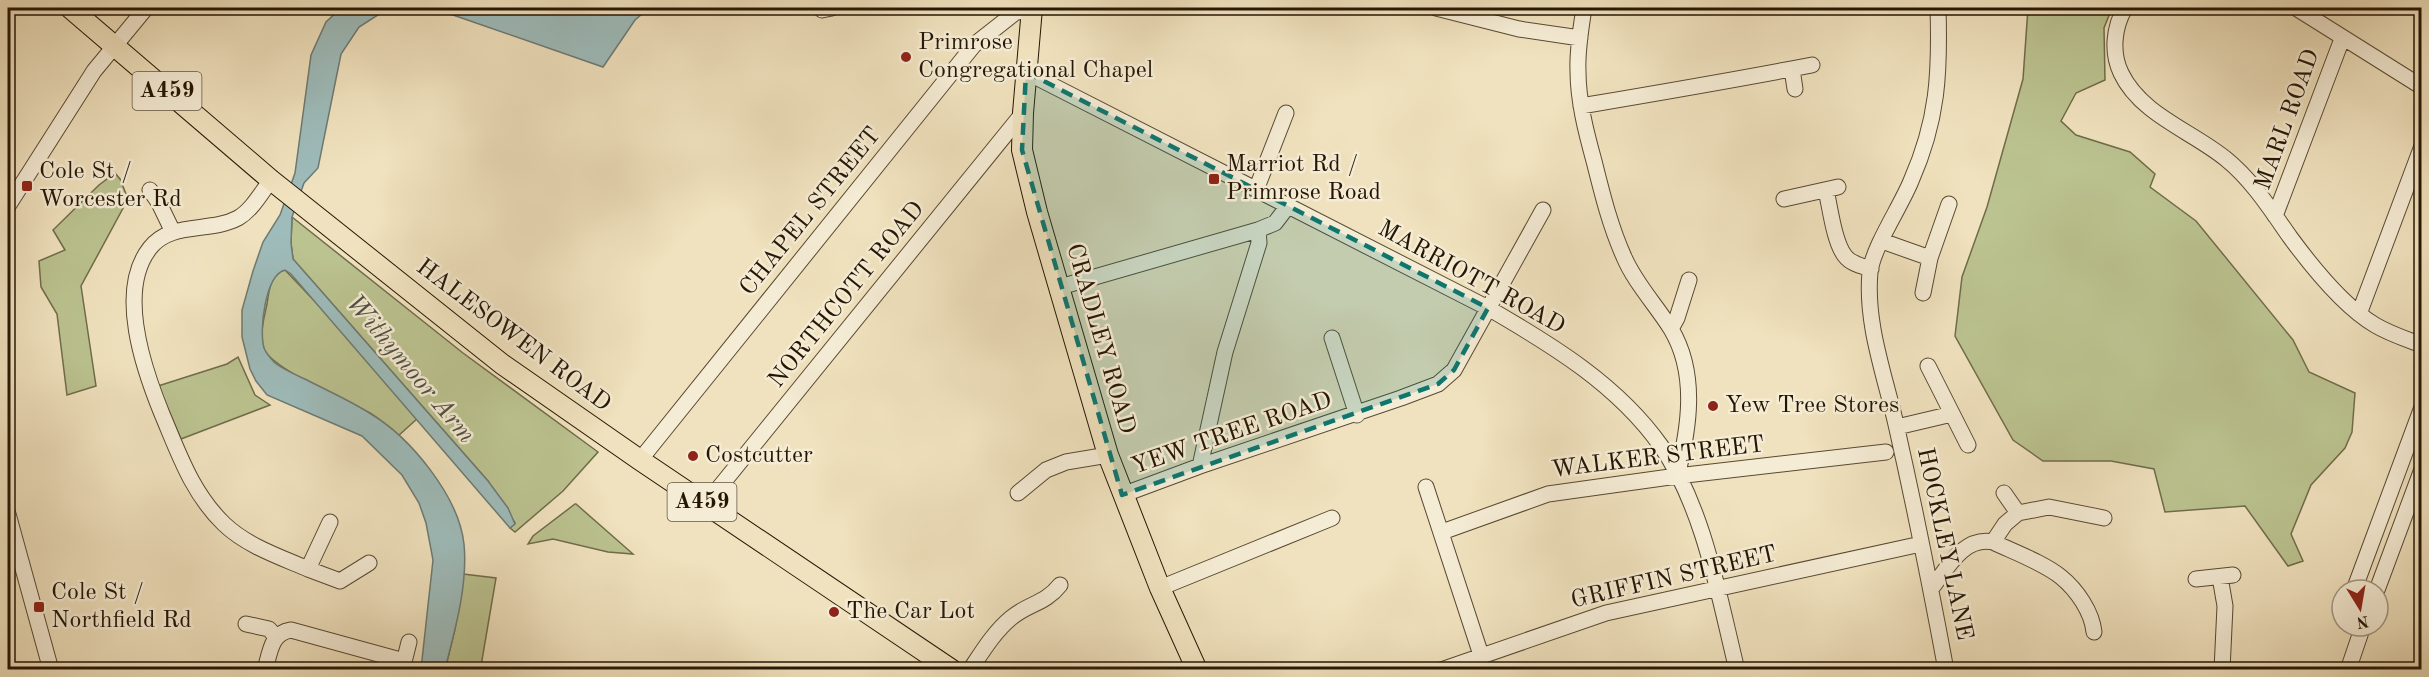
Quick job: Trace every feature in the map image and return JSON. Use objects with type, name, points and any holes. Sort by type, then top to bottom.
[{"type":"main road","name":"HALESOWEN ROAD","points":[[70,8],[274,183],[502,364],[705,505],[952,669]]},
{"type":"main road","name":"CRADLEY ROAD","points":[[1032,9],[1022,150],[1037,212],[1108,455],[1122,495],[1160,588],[1197,669]]},
{"type":"street","points":[[9,202],[94,71],[146,8]]},
{"type":"street","points":[[1445,8],[1519,29],[1580,38]]},
{"type":"street","points":[[1584,8],[1578,71],[1581,106],[1600,188],[1625,260],[1671,329],[1684,361],[1689,399],[1686,442],[1677,476]]},
{"type":"street","name":"HOCKLEY LANE","points":[[1938,8],[1938,75],[1934,112],[1911,182],[1870,269],[1870,296],[1878,354],[1897,427],[1946,669]]},
{"type":"street","points":[[2125,8],[2116,23],[2115,43],[2120,72],[2140,100],[2227,160],[2276,216],[2318,272],[2359,314],[2376,326],[2421,345]]},
{"type":"street","points":[[2296,8],[2421,87]]},
{"type":"street","name":"CHAPEL STREET","points":[[640,460],[974,45],[1016,12],[1032,9]]},
{"type":"street","name":"MARL ROAD","points":[[2276,216],[2342,39]]},
{"type":"street","points":[[1581,106],[1690,89],[1812,65]]},
{"type":"street","points":[[1792,69],[1795,89]]},
{"type":"street","name":"MARRIOTT ROAD","points":[[1026,72],[1488,308],[1561,353],[1614,394],[1661,447],[1692,507],[1737,669]]},
{"type":"street","name":"NORTHCOTT ROAD","points":[[705,505],[1023,113]]},
{"type":"street","points":[[1256,190],[1286,113]]},
{"type":"street","points":[[2359,314],[2421,146]]},
{"type":"street","points":[[274,183],[240,217],[230,222],[161,236],[148,249],[137,279],[135,297],[135,323],[140,354],[187,474],[203,501],[235,532],[274,555],[340,581],[369,563]]},
{"type":"street","points":[[1784,199],[1832,188],[1840,246],[1845,256],[1854,264],[1870,269]]},
{"type":"street","points":[[150,190],[159,202],[173,232]]},
{"type":"street","points":[[1923,293],[1930,258],[1949,204]]},
{"type":"street","points":[[1060,287],[1258,230],[1275,223],[1288,206]]},
{"type":"street","name":"YEW TREE ROAD","points":[[1122,495],[1200,466],[1357,415],[1438,384],[1454,370],[1543,210]]},
{"type":"street","points":[[1200,466],[1225,352],[1259,243],[1258,230]]},
{"type":"street","points":[[1882,241],[1930,258]]},
{"type":"street","points":[[1671,329],[1677,318],[1689,280]]},
{"type":"street","name":"YEW TREE ROAD","points":[[1332,338],[1357,415]]},
{"type":"street","name":"HOCKLEY LANE","points":[[1928,366],[1968,444]]},
{"type":"street","points":[[2358,578],[2421,407]]},
{"type":"street","name":"HOCKLEY LANE","points":[[1897,427],[1953,414]]},
{"type":"street","name":"WALKER STREET","points":[[1442,532],[1548,494],[1677,476],[1693,476],[1886,452]]},
{"type":"street","points":[[1018,493],[1046,470],[1066,462],[1108,455]]},
{"type":"street","points":[[2381,578],[2421,469]]},
{"type":"street","points":[[1426,487],[1442,532],[1473,662]]},
{"type":"street","points":[[2004,493],[2018,513]]},
{"type":"street","points":[[1993,542],[2005,524],[2018,513],[2029,509],[2049,507],[2104,518]]},
{"type":"street","points":[[8,514],[51,669]]},
{"type":"street","points":[[1160,588],[1332,518]]},
{"type":"street","points":[[308,569],[330,522]]},
{"type":"street","points":[[1931,589],[1964,548],[1973,542],[1983,540],[1993,542],[2061,577],[2086,607],[2093,619],[2094,632]]},
{"type":"street","name":"GRIFFIN STREET","points":[[1441,669],[1473,662],[1606,613],[1921,544]]},
{"type":"street","points":[[2196,579],[2227,576],[2222,669]]},
{"type":"street","points":[[970,669],[990,640],[1010,619],[1031,605],[1050,598],[1060,585]]},
{"type":"street","points":[[246,624],[269,629],[276,637]]},
{"type":"street","points":[[266,669],[276,637],[284,632],[300,632],[403,665],[409,642]]},
{"type":"street","points":[[2348,669],[2359,638]]},
{"type":"highlighted area","points":[[1026,72],[1488,308],[1454,370],[1438,384],[1122,495],[1022,150]]},
{"type":"green space","points":[[2028,8],[2112,8],[2104,28],[2105,80],[2076,93],[2061,121],[2076,135],[2130,152],[2155,174],[2150,187],[2196,221],[2293,340],[2309,372],[2355,393],[2352,432],[2345,448],[2311,485],[2291,534],[2303,561],[2288,566],[2245,506],[2165,512],[2154,469],[2111,461],[2043,461],[2013,440],[1955,336],[1962,277],[1987,207],[2023,79]]},
{"type":"green space","points":[[115,173],[128,199],[81,286],[96,386],[67,395],[57,314],[41,287],[39,261],[65,250],[53,230],[99,185]]},
{"type":"green space","points":[[292,217],[463,353],[598,452],[563,491],[515,532],[510,528],[515,523],[488,481],[293,259]]},
{"type":"green space","points":[[285,270],[418,418],[398,436],[370,413],[281,366],[264,349],[262,326],[270,289],[276,275]]},
{"type":"green space","points":[[238,357],[255,395],[270,405],[181,439],[158,386],[227,364]]},
{"type":"green space","points":[[575,504],[633,554],[608,552],[553,539],[528,544],[533,536]]},
{"type":"green space","points":[[463,574],[496,578],[481,666],[480,669],[445,670],[455,629]]},
{"type":"water","points":[[341,8],[509,8],[560,12],[588,8],[649,8],[635,20],[603,67],[453,15],[422,9],[384,11],[359,27],[341,54],[318,168],[304,183],[292,217],[293,259],[488,481],[508,508],[515,524],[510,528],[291,274],[285,270],[278,274],[268,292],[262,329],[264,348],[273,361],[282,368],[356,405],[386,425],[417,453],[443,489],[460,526],[465,560],[460,607],[445,669],[421,669],[433,560],[426,523],[419,503],[402,475],[362,436],[267,395],[250,369],[242,337],[242,310],[253,271],[263,242],[280,215],[295,173],[311,55],[326,22]]},
{"type":"place","name":"Primrose Congregational Chapel","points":[[906,57]]},
{"type":"place","name":"Marriot Rd / Primrose Road","points":[[1214,179]]},
{"type":"place","name":"Cole St / Worcester Rd","points":[[27,186]]},
{"type":"place","name":"Yew Tree Stores","points":[[1713,406]]},
{"type":"place","name":"Costcutter","points":[[693,456]]},
{"type":"place","name":"Cole St / Northfield Rd","points":[[39,607]]},
{"type":"place","name":"The Car Lot","points":[[834,612]]},
{"type":"water label","name":"Withymoor Arm","points":[[410,369]]}]
